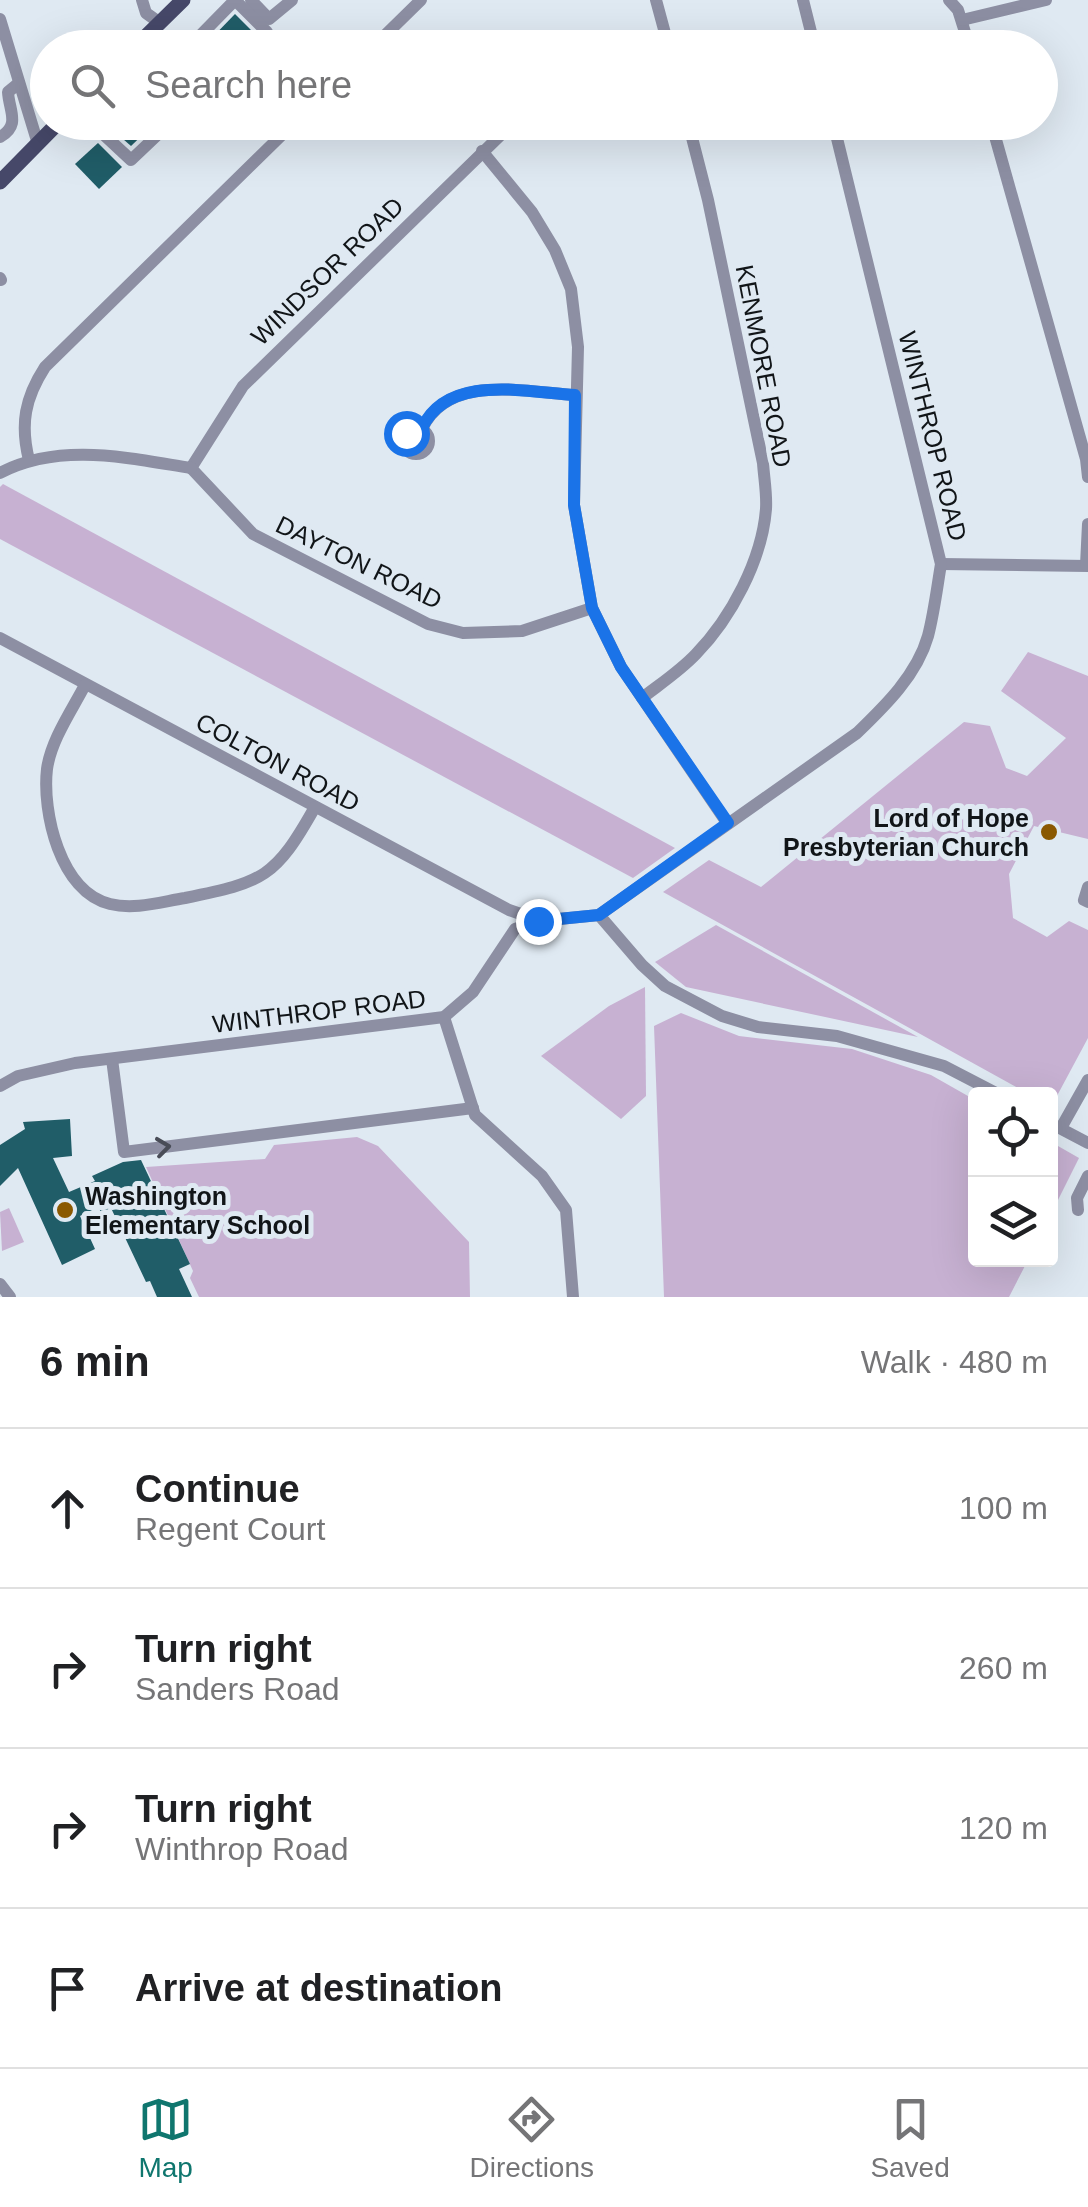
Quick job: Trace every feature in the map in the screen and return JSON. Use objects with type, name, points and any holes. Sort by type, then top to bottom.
[{"type":"main road","points":[[153,30],[183,0]]},
{"type":"main road","points":[[0,182],[42,140]]},
{"type":"street","points":[[142,0],[146,13],[160,23]]},
{"type":"street","points":[[206,30],[235,0],[265,30]]},
{"type":"street","points":[[251,0],[269,19],[292,0]]},
{"type":"street","points":[[390,30],[421,0]]},
{"type":"street","points":[[656,0],[662,30]]},
{"type":"street","points":[[803,0],[810,30]]},
{"type":"street","points":[[949,0],[965,30]]},
{"type":"street","points":[[962,20],[1046,0]]},
{"type":"street","points":[[0,19],[30,117]]},
{"type":"street","points":[[14,122],[8,92],[20,83]]},
{"type":"street","points":[[0,137],[9,132],[14,122],[29,114]]},
{"type":"street","points":[[37,140],[38,144]]},
{"type":"street","points":[[113,140],[131,160],[153,140]]},
{"type":"street","points":[[30,460],[22,432],[33,386],[44,367],[277,140]]},
{"type":"street","name":"WINDSOR ROAD","points":[[191,468],[243,386],[494,140]]},
{"type":"street","name":"KENMORE ROAD","points":[[642,698],[697,654],[715,631],[742,588],[763,532],[766,506],[763,463],[693,140]]},
{"type":"street","name":"WINTHROP ROAD","points":[[0,1086],[46,1068],[444,1017],[473,992],[515,929],[538,921],[599,915],[857,733],[888,704],[922,652],[941,564],[837,140]]},
{"type":"street","points":[[996,140],[1088,477]]},
{"type":"street","points":[[482,151],[532,212],[555,250],[571,290],[578,347],[574,505],[592,608],[621,667],[728,823]]},
{"type":"street","points":[[422,428],[430,412],[449,398],[472,391],[575,395]]},
{"type":"street","points":[[0,473],[30,460],[93,454],[191,468]]},
{"type":"street","name":"DAYTON ROAD","points":[[191,468],[253,534],[428,624],[463,633],[522,631],[592,608]]},
{"type":"street","points":[[941,564],[1087,565],[1088,524]]},
{"type":"street","name":"COLTON ROAD","points":[[0,638],[315,808],[509,910],[538,921]]},
{"type":"street","points":[[85,685],[54,745],[47,768],[48,802],[59,852],[80,886],[93,898],[106,904],[140,906],[244,886],[290,852],[315,808]]},
{"type":"street","points":[[1088,887],[1084,900],[1088,902]]},
{"type":"street","points":[[599,915],[665,986],[722,1016],[758,1027],[838,1036],[944,1066],[984,1087]]},
{"type":"street","points":[[444,1017],[474,1115],[542,1176],[566,1210],[573,1297]]},
{"type":"street","points":[[112,1059],[124,1152],[472,1108]]},
{"type":"street","points":[[1058,1123],[1088,1080]]},
{"type":"street","points":[[1058,1127],[1088,1142]]},
{"type":"street","points":[[1078,1210],[1077,1198],[1088,1176]]},
{"type":"shaded area","points":[[3,484],[675,848],[633,878],[0,539]]},
{"type":"shaded area","points":[[1028,652],[1088,676],[1088,839],[1034,826],[1009,874],[1013,918],[1047,937],[1069,921],[1088,930],[1088,1038],[1058,1094],[1058,1087],[1016,1087],[663,892],[709,860],[761,887],[964,722],[990,726],[1006,768],[1027,776],[1066,738],[1001,691]]},
{"type":"shaded area","points":[[716,925],[918,1037],[686,987],[655,962]]},
{"type":"shaded area","points":[[645,987],[646,1096],[621,1119],[541,1056],[609,1006]]},
{"type":"shaded area","points":[[681,1013],[739,1036],[852,1049],[931,1075],[968,1096],[968,1267],[1024,1267],[1009,1297],[664,1297],[654,1026]]},
{"type":"shaded area","points":[[357,1137],[378,1146],[469,1242],[470,1297],[199,1297],[190,1278],[193,1271],[146,1167],[265,1159],[274,1145]]},
{"type":"shaded area","points":[[1058,1146],[1079,1158],[1058,1200]]},
{"type":"shaded area","points":[[9,1208],[24,1242],[2,1251],[0,1212]]},
{"type":"building","points":[[235,14],[251,30],[219,30]]},
{"type":"building","points":[[98,143],[122,167],[99,189],[75,164]]},
{"type":"building","name":"Washington Elementary School","points":[[70,1119],[72,1156],[53,1158],[69,1192],[95,1181],[92,1176],[123,1162],[141,1160],[190,1264],[179,1269],[192,1297],[157,1297],[111,1208],[101,1212],[98,1207],[80,1216],[95,1249],[62,1265],[18,1168],[0,1186],[0,1145],[25,1129],[23,1122]]},
{"type":"place","name":"Lord of Hope Presbyterian Church","points":[[1049,832]]},
{"type":"place","name":"Washington Elementary School","points":[[65,1210]]},
{"type":"route","points":[[406,433],[422,428],[430,412],[449,398],[472,391],[575,395],[574,505],[592,608],[621,667],[728,823],[599,915],[538,921]]}]
